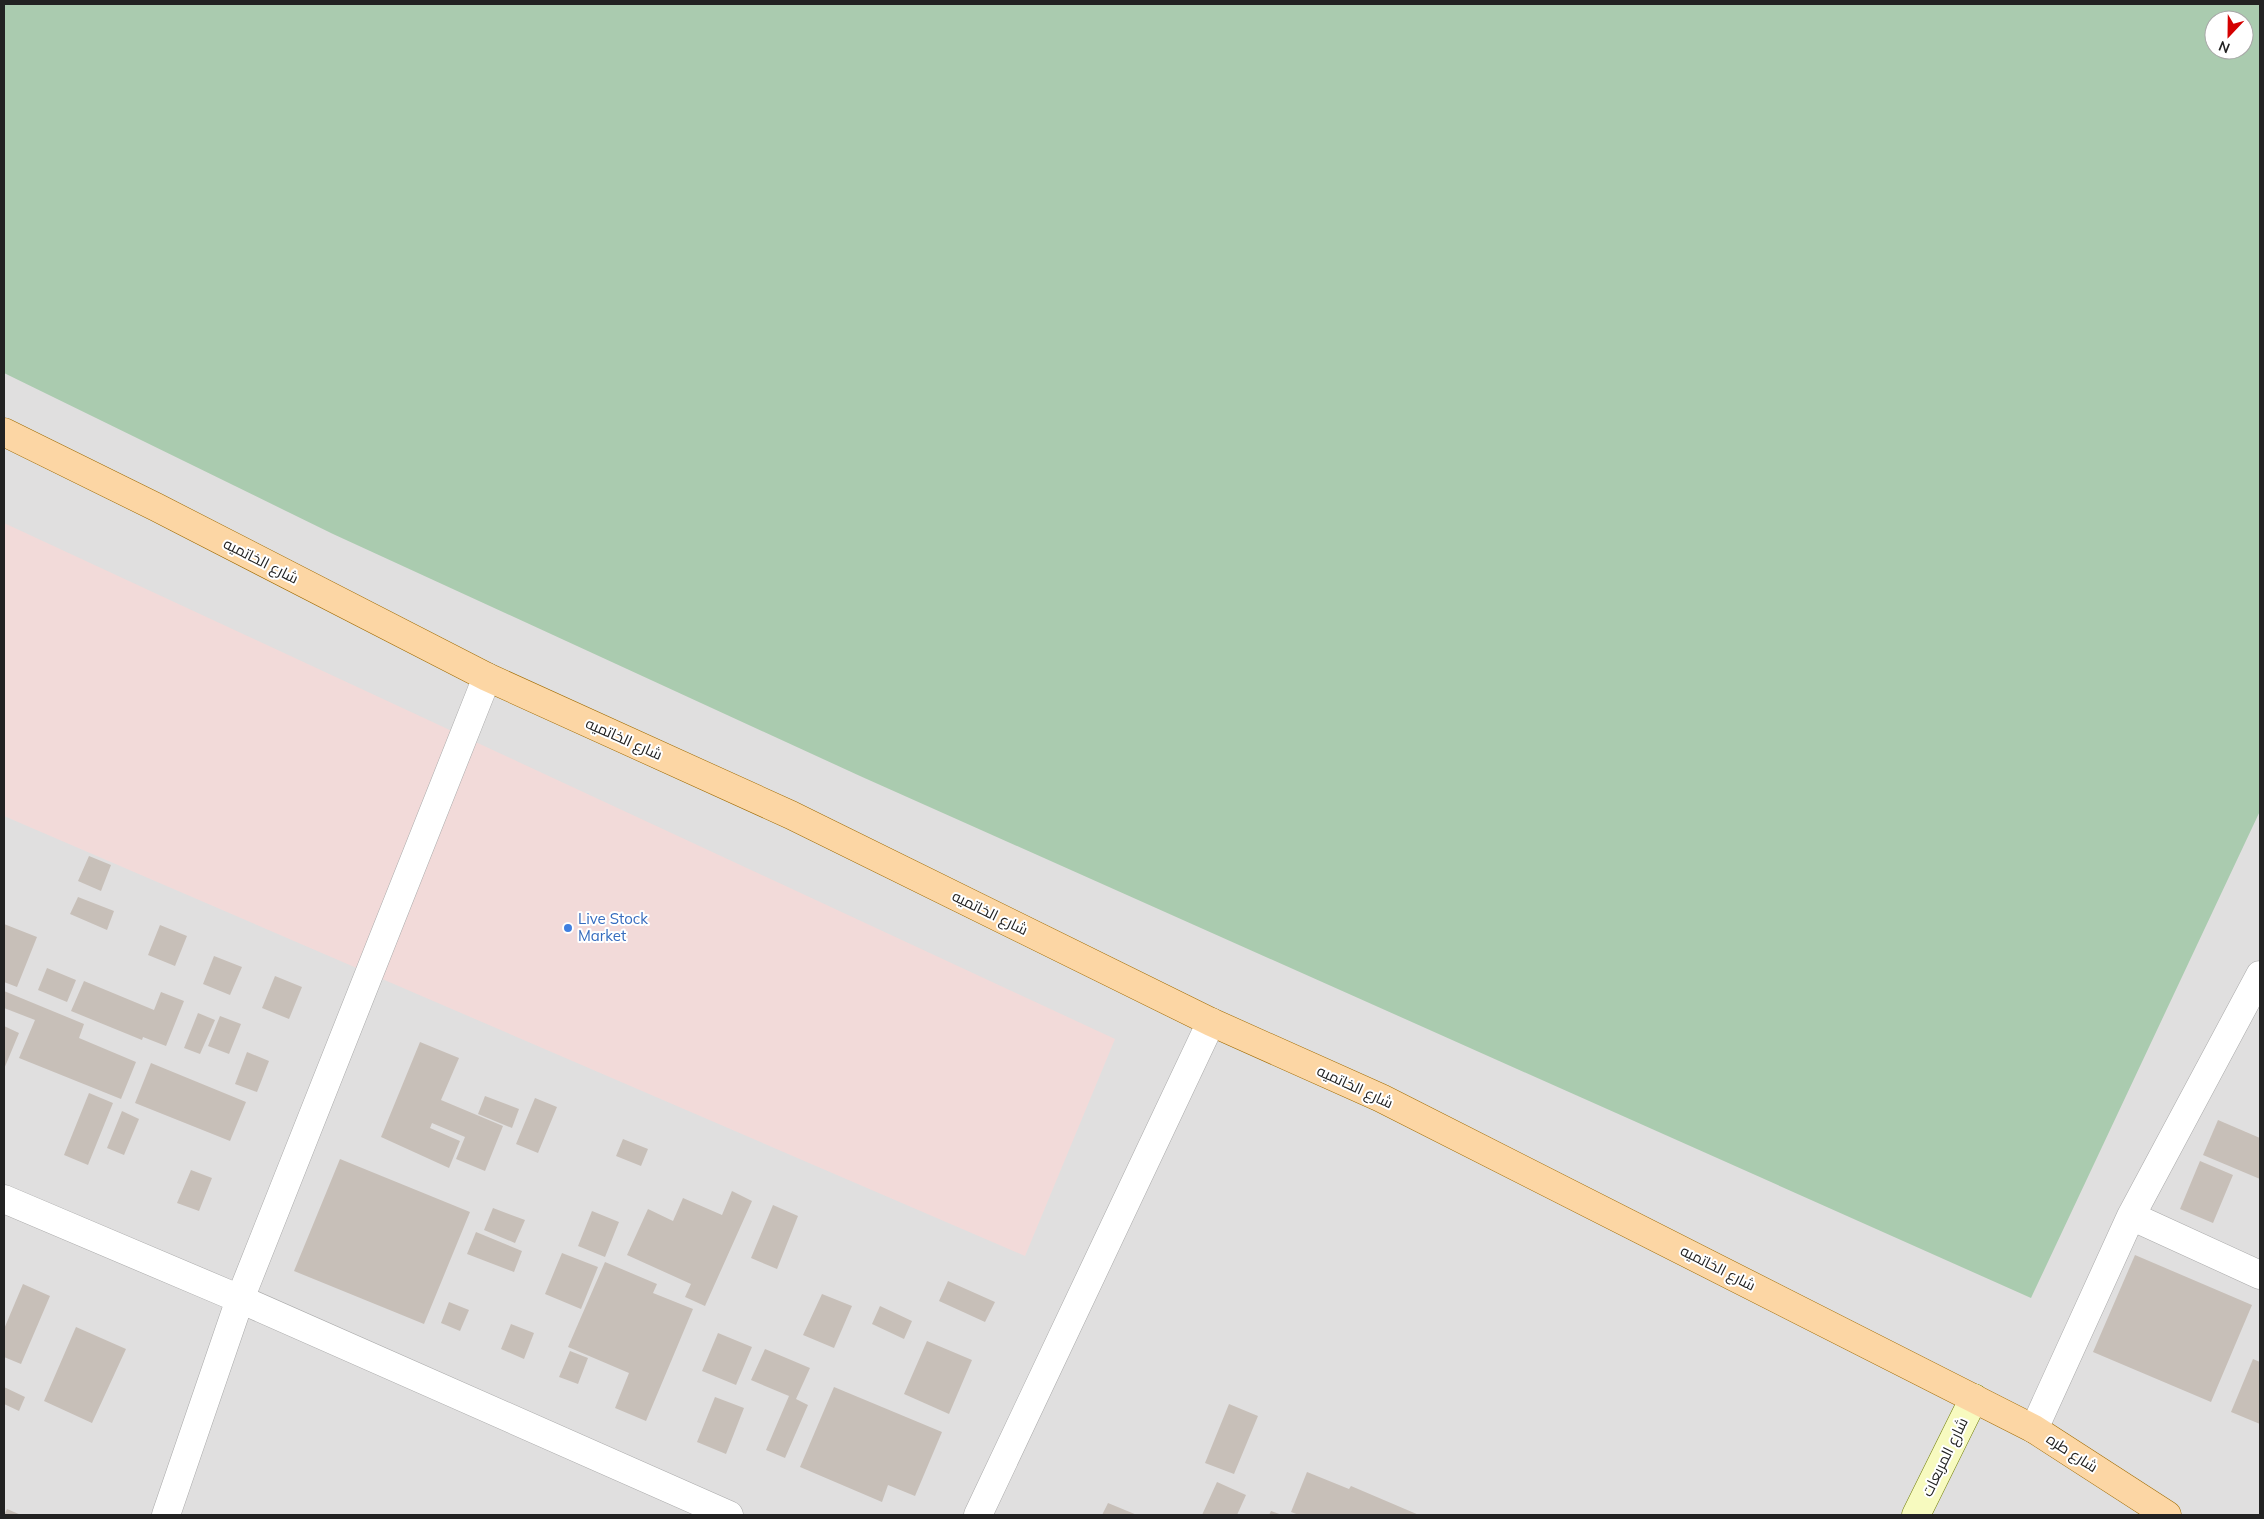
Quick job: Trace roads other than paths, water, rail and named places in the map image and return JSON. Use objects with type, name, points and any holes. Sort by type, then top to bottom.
[{"type":"main road","name":"شارع الخاتميه","points":[[4,432],[156,507],[487,677],[791,815],[1211,1022],[1390,1103],[1974,1398]]},
{"type":"main road","name":"شارع طره","points":[[1974,1398],[2034,1429],[2167,1515]]},
{"type":"street","points":[[166,1515],[240,1299],[487,677]]},
{"type":"street","points":[[2034,1429],[2131,1216],[2260,975]]},
{"type":"street","points":[[978,1515],[1211,1022]]},
{"type":"street","points":[[4,1199],[240,1299],[730,1515]]},
{"type":"street","points":[[2131,1216],[2260,1275]]},
{"type":"street","name":"شارع المربعات","points":[[1916,1515],[1974,1398]]},
{"type":"place","name":"Live Stock Market","points":[[568,928]]}]
